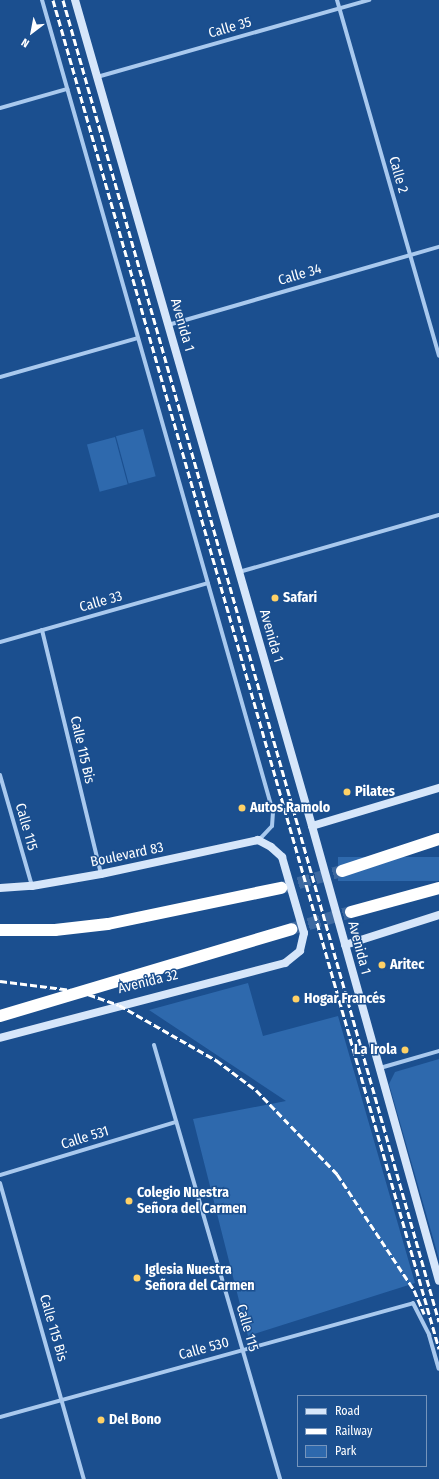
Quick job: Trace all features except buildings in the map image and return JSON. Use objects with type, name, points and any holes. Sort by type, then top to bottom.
[{"type":"highway","points":[[342,871],[439,839]]},
{"type":"highway","points":[[0,930],[55,930],[108,924],[281,888]]},
{"type":"highway","points":[[351,912],[439,888]]},
{"type":"highway","name":"Avenida 32","points":[[0,1016],[291,929]]},
{"type":"street","points":[[42,0],[273,812],[272,826],[258,840]]},
{"type":"street","name":"Avenida 1","points":[[75,0],[312,826],[439,1281]]},
{"type":"street","name":"Calle 2","points":[[337,0],[439,356]]},
{"type":"street","name":"Calle 35","points":[[97,77],[369,0]]},
{"type":"street","points":[[0,108],[67,89]]},
{"type":"street","name":"Calle 34","points":[[168,325],[439,248]]},
{"type":"street","points":[[0,377],[138,338]]},
{"type":"street","points":[[239,572],[439,515]]},
{"type":"street","name":"Calle 33","points":[[0,642],[208,583]]},
{"type":"street","name":"Calle 115 Bis","points":[[42,630],[101,874]]},
{"type":"street","name":"Calle 115","points":[[0,775],[32,886]]},
{"type":"street","points":[[312,826],[439,788]]},
{"type":"street","name":"Boulevard 83","points":[[0,888],[32,886],[101,874],[258,840]]},
{"type":"street","name":"Avenida 32","points":[[0,1038],[285,963],[300,951],[304,933],[285,863],[277,851],[258,840]]},
{"type":"street","points":[[345,946],[439,916]]},
{"type":"street","name":"Calle 115","points":[[154,1045],[280,1479]]},
{"type":"street","points":[[379,1068],[439,1052]]},
{"type":"street","name":"Calle 531","points":[[0,1175],[176,1122]]},
{"type":"street","name":"Calle 115 Bis","points":[[0,1183],[84,1479]]},
{"type":"street","name":"Calle 530","points":[[0,1417],[413,1303],[429,1334],[439,1369]]},
{"type":"green space","points":[[143,429],[156,476],[129,484],[116,436]]},
{"type":"green space","points":[[115,437],[128,484],[100,492],[87,445]]},
{"type":"green space","points":[[338,857],[439,857],[439,881],[338,881]]},
{"type":"green space","points":[[248,983],[263,1036],[338,1016],[415,1283],[248,1336],[193,1119],[286,1101],[149,1010]]},
{"type":"green space","points":[[439,1059],[439,1259],[389,1084],[395,1072]]},
{"type":"tunnel","points":[[281,888],[342,871]]},
{"type":"tunnel","points":[[291,929],[351,912]]},
{"type":"railway","points":[[53,0],[439,1349]]},
{"type":"railway","points":[[63,0],[439,1322]]},
{"type":"railway","points":[[0,981],[79,991],[119,1005],[216,1060],[256,1090],[337,1174],[414,1290],[424,1314]]},
{"type":"place","name":"Safari","points":[[275,598]]},
{"type":"place","name":"Pilates","points":[[347,792]]},
{"type":"place","name":"Autos Ramolo","points":[[242,808]]},
{"type":"place","name":"Aritec","points":[[382,965]]},
{"type":"place","name":"Hogar Francés","points":[[296,999]]},
{"type":"place","name":"La Irola","points":[[405,1050]]},
{"type":"place","name":"Colegio Nuestra Señora del Carmen","points":[[129,1201]]},
{"type":"place","name":"Iglesia Nuestra Señora del Carmen","points":[[137,1278]]},
{"type":"place","name":"Del Bono","points":[[101,1420]]}]
